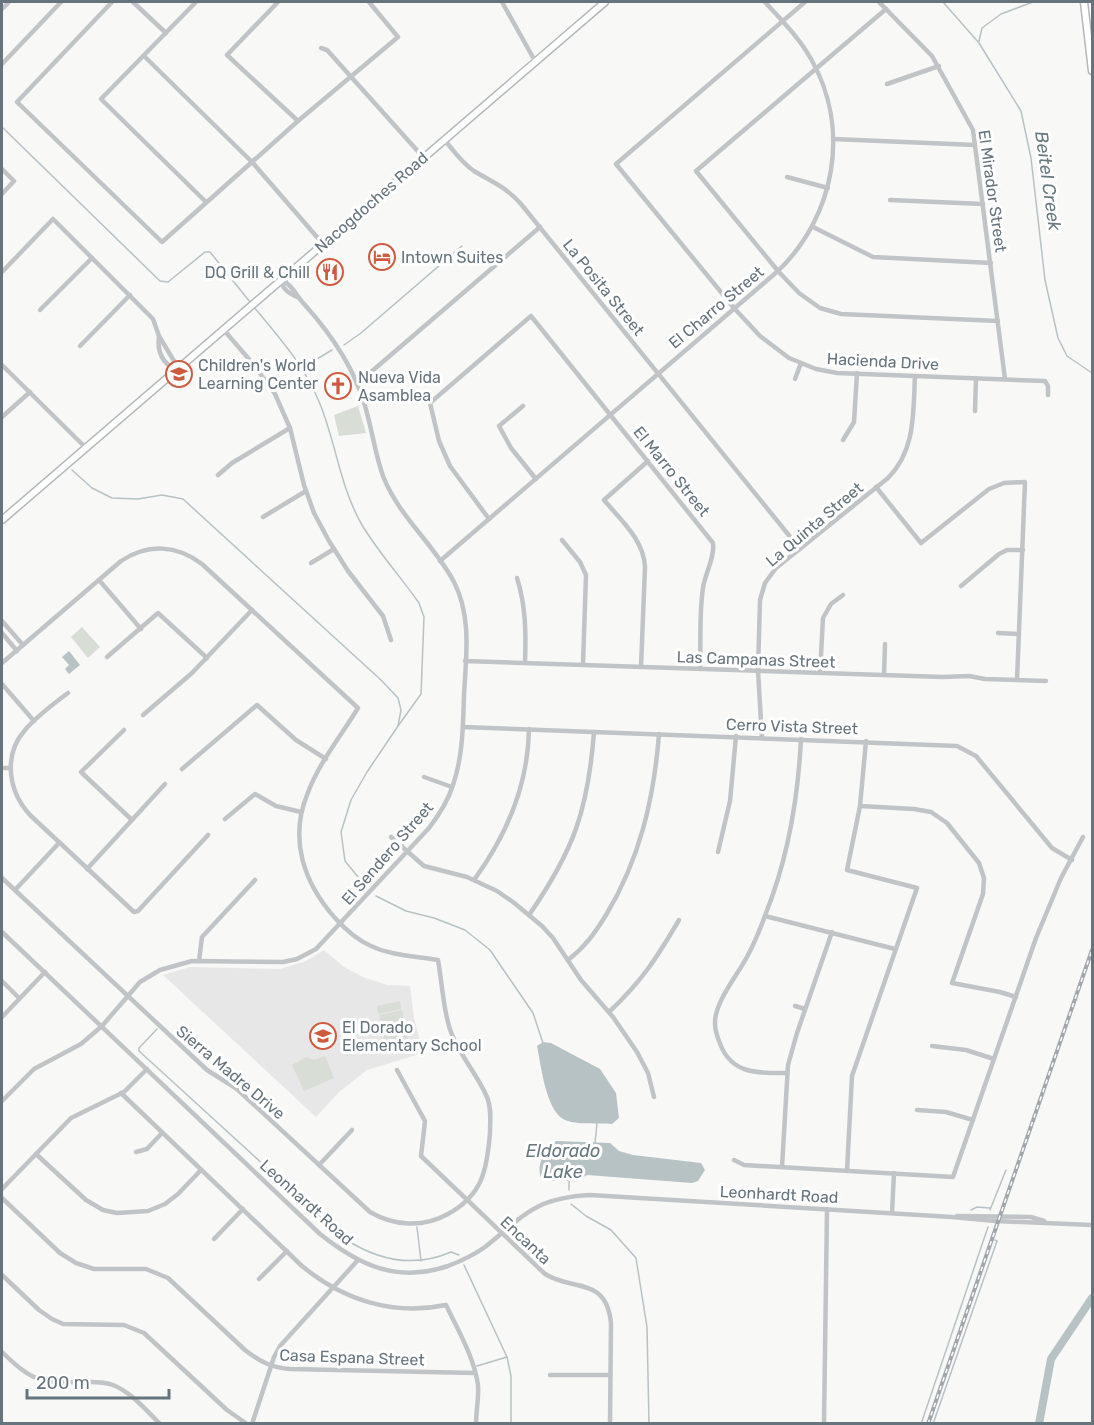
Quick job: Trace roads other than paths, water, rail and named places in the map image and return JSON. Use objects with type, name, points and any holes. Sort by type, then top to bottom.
[{"type":"main road","name":"Nacogdoches Road","points":[[2,520],[605,2]]},
{"type":"main road","points":[[1084,2],[1089,23],[1092,71]]},
{"type":"street","points":[[2,9],[9,2]]},
{"type":"street","points":[[2,64],[61,2]]},
{"type":"street","points":[[112,2],[17,102],[162,242],[298,121],[398,37],[369,2]]},
{"type":"street","points":[[133,2],[166,33]]},
{"type":"street","points":[[196,2],[101,99],[206,202]]},
{"type":"street","points":[[278,2],[227,55],[298,121]]},
{"type":"street","points":[[502,2],[535,61]]},
{"type":"street","name":"El Charro Street","points":[[440,561],[778,271],[813,227],[828,188],[831,170],[833,139],[828,100],[816,69],[801,42],[765,2]]},
{"type":"street","points":[[783,21],[806,2]]},
{"type":"street","name":"El Mirador Street","points":[[879,2],[928,51],[939,66],[971,124],[1005,379]]},
{"type":"street","points":[[886,9],[696,171],[778,271],[808,301],[827,311],[848,315],[998,321]]},
{"type":"street","name":"Hacienda Drive","points":[[783,21],[616,164],[734,308],[767,342],[801,363],[825,371],[1045,381],[1048,386],[1048,395]]},
{"type":"street","points":[[321,48],[327,50],[423,157]]},
{"type":"street","points":[[144,56],[252,162],[323,244]]},
{"type":"street","points":[[887,84],[939,66]]},
{"type":"street","name":"La Posita Street","points":[[444,139],[473,170],[498,183],[512,194],[800,549]]},
{"type":"street","points":[[833,139],[975,145]]},
{"type":"street","points":[[2,170],[14,182],[2,194]]},
{"type":"street","points":[[787,177],[828,188]]},
{"type":"street","points":[[890,200],[983,204]]},
{"type":"street","points":[[2,272],[53,219],[155,321],[159,336],[177,370]]},
{"type":"street","points":[[357,384],[540,227]]},
{"type":"street","points":[[813,227],[873,257],[991,262]]},
{"type":"street","points":[[40,310],[92,258]]},
{"type":"street","name":"El Sendero Street","points":[[2,1101],[34,1069],[45,1061],[75,1048],[102,1026],[140,982],[160,970],[181,963],[199,961],[267,964],[290,961],[316,949],[439,816],[452,786],[459,761],[463,728],[466,624],[455,584],[400,509],[391,493],[383,475],[364,402],[331,336],[297,297],[289,294],[280,279]]},
{"type":"street","points":[[80,346],[130,295]]},
{"type":"street","name":"El Marro Street","points":[[489,519],[450,466],[439,441],[430,403],[531,316],[712,543],[713,554],[705,578],[702,597],[700,669]]},
{"type":"street","points":[[223,329],[267,382],[290,428],[314,513],[348,571],[383,616],[391,640]]},
{"type":"street","points":[[795,379],[801,363]]},
{"type":"street","points":[[2,365],[86,448]]},
{"type":"street","points":[[843,440],[854,422],[857,373]]},
{"type":"street","name":"La Quinta Street","points":[[762,738],[758,671],[760,600],[763,587],[776,568],[894,472],[908,448],[912,430],[915,375]]},
{"type":"street","points":[[975,411],[976,378]]},
{"type":"street","points":[[2,417],[30,392]]},
{"type":"street","points":[[523,406],[499,426],[511,448],[536,479]]},
{"type":"street","points":[[218,475],[232,463],[290,428]]},
{"type":"street","points":[[641,667],[645,567],[643,552],[634,537],[604,500],[648,461]]},
{"type":"street","points":[[876,487],[921,543],[989,489],[1004,483],[1025,482],[1017,680]]},
{"type":"street","points":[[263,517],[306,491]]},
{"type":"street","points":[[562,540],[580,562],[586,575],[583,664]]},
{"type":"street","points":[[2,663],[131,554],[143,549],[166,548],[183,552],[196,559],[358,708],[312,783],[301,812],[299,842],[304,870],[322,904],[340,924]]},
{"type":"street","points":[[311,563],[334,549]]},
{"type":"street","points":[[961,586],[999,554],[1007,550],[1023,550]]},
{"type":"street","points":[[517,578],[526,626],[525,663]]},
{"type":"street","points":[[99,580],[141,629]]},
{"type":"street","points":[[820,673],[823,618],[831,604],[843,595]]},
{"type":"street","points":[[143,715],[207,658],[252,610]]},
{"type":"street","points":[[108,657],[158,614],[207,658]]},
{"type":"street","points":[[2,621],[23,645]]},
{"type":"street","points":[[2,633],[16,651]]},
{"type":"street","points":[[998,633],[1019,634]]},
{"type":"street","points":[[884,675],[885,644]]},
{"type":"street","name":"Las Campanas Street","points":[[465,661],[958,678],[969,676],[985,679],[1046,681]]},
{"type":"street","points":[[2,684],[34,721]]},
{"type":"street","points":[[68,693],[34,721],[20,735],[15,746],[11,768],[12,786],[21,804],[30,815],[134,912],[138,911],[208,835]]},
{"type":"street","points":[[182,769],[257,705],[296,740],[326,759]]},
{"type":"street","name":"Cerro Vista Street","points":[[463,728],[952,745],[976,756],[1052,848],[1071,860]]},
{"type":"street","points":[[474,880],[499,843],[518,800],[526,763],[529,729]]},
{"type":"street","points":[[124,730],[81,772],[132,820]]},
{"type":"street","points":[[529,915],[556,873],[577,829],[589,780],[594,732]]},
{"type":"street","points":[[568,960],[580,951],[592,937],[628,873],[649,811],[658,734]]},
{"type":"street","points":[[718,852],[730,801],[736,736]]},
{"type":"street","points":[[787,1073],[746,1071],[734,1065],[722,1049],[715,1025],[718,1006],[748,955],[765,916],[784,860],[794,810],[801,739]]},
{"type":"street","points":[[847,1171],[852,1076],[916,888],[847,870],[860,806],[866,741]]},
{"type":"street","points":[[2,768],[11,768]]},
{"type":"street","points":[[424,777],[452,786]]},
{"type":"street","points":[[87,869],[165,784]]},
{"type":"street","points":[[225,819],[255,794],[276,806],[301,812]]},
{"type":"street","points":[[860,806],[931,812],[947,823],[979,863],[984,878],[983,894],[952,983],[992,990],[1016,998]]},
{"type":"street","points":[[391,837],[424,866],[474,880],[508,898],[553,938],[581,980],[609,1012],[643,1062],[654,1097]]},
{"type":"street","points":[[734,1160],[744,1165],[952,1177],[1036,938],[1058,886],[1083,837]]},
{"type":"street","points":[[15,890],[59,843]]},
{"type":"street","name":"Sierra Madre Drive","points":[[2,878],[207,1070],[237,1089],[370,1212],[398,1223],[429,1222],[447,1215],[466,1200],[480,1184],[487,1168],[490,1107],[485,1092],[453,1037],[438,960],[392,953],[374,947],[353,935],[340,924]]},
{"type":"street","points":[[199,961],[200,941],[205,933],[255,880]]},
{"type":"street","points":[[765,916],[895,949]]},
{"type":"street","points":[[609,1012],[652,966],[678,920]]},
{"type":"street","name":"Leonhardt Road","points":[[2,932],[320,1234],[358,1260],[371,1266],[396,1272],[433,1271],[476,1253],[533,1208],[557,1199],[590,1195],[1092,1225]]},
{"type":"street","points":[[782,1167],[787,1073],[805,1009],[832,932]]},
{"type":"street","points":[[2,1017],[45,972]]},
{"type":"street","points":[[2,981],[19,998]]},
{"type":"street","points":[[795,1006],[805,1009]]},
{"type":"street","points":[[932,1046],[966,1050],[994,1059]]},
{"type":"street","points":[[2,1189],[71,1118],[121,1093],[147,1069]]},
{"type":"street","name":"Encanta","points":[[397,1070],[425,1121],[421,1156],[545,1274],[560,1281],[589,1287],[602,1296],[610,1316],[610,1424]]},
{"type":"street","points":[[121,1093],[287,1251],[315,1276],[333,1288],[355,1298],[386,1306],[416,1308],[446,1305],[464,1342],[475,1373],[478,1393],[476,1424]]},
{"type":"street","points":[[916,1110],[946,1112],[973,1120]]},
{"type":"street","points":[[319,1165],[352,1130]]},
{"type":"street","points":[[136,1152],[147,1149],[162,1132]]},
{"type":"street","points":[[36,1154],[86,1200],[99,1208],[113,1212],[142,1212],[159,1207],[178,1194],[201,1170]]},
{"type":"street","points":[[892,1213],[894,1173]]},
{"type":"street","name":"Casa Espana Street","points":[[2,1198],[60,1252],[76,1263],[94,1269],[146,1269],[168,1278],[245,1350],[271,1366],[290,1369],[475,1373]]},
{"type":"street","points":[[214,1239],[243,1209]]},
{"type":"street","points":[[824,1424],[826,1209]]},
{"type":"street","points":[[260,1279],[287,1251]]},
{"type":"street","points":[[252,1424],[271,1366],[283,1341],[358,1260]]},
{"type":"street","points":[[2,1275],[39,1310],[63,1324],[75,1326],[114,1324],[140,1330],[227,1410],[247,1424]]},
{"type":"street","points":[[2,1352],[25,1373],[41,1381],[92,1382],[113,1385],[128,1394],[160,1424]]},
{"type":"street","points":[[550,1375],[610,1375]]},
{"type":"water","points":[[69,651],[80,665],[69,674],[65,669],[69,665],[62,657]]},
{"type":"water","points":[[543,1042],[551,1043],[600,1069],[616,1093],[619,1118],[612,1124],[588,1124],[570,1122],[559,1115],[553,1108],[543,1076],[537,1046]]},
{"type":"water","name":"Eldorado Lake","points":[[556,1141],[610,1143],[619,1151],[633,1155],[701,1163],[705,1170],[698,1181],[692,1183],[587,1175],[571,1180],[542,1180],[540,1164]]},
{"type":"waterway","name":"Beitel Creek","points":[[943,2],[979,43],[1021,111],[1031,158],[1045,280],[1058,338],[1067,356],[1092,373]]},
{"type":"waterway","points":[[979,41],[982,28],[1001,14],[1033,2]]},
{"type":"waterway","points":[[2,127],[160,281],[168,282],[205,252],[210,252],[250,302]]},
{"type":"waterway","points":[[344,345],[462,246]]},
{"type":"waterway","points":[[253,306],[291,352],[307,377],[320,404],[348,496],[362,525],[419,603],[424,617],[421,694],[398,726]]},
{"type":"waterway","points":[[302,368],[332,350]]},
{"type":"waterway","points":[[72,470],[92,488],[112,498],[138,499],[162,495],[183,499],[398,698],[401,710],[398,726],[351,800],[341,832],[345,861],[367,888]]},
{"type":"waterway","points":[[376,896],[406,911],[434,918],[465,930],[490,950],[533,1013],[543,1043]]},
{"type":"waterway","points":[[157,1029],[139,1048],[139,1051],[345,1239],[371,1253],[397,1260],[424,1260],[451,1252],[459,1255]]},
{"type":"waterway","points":[[595,1143],[597,1124]]},
{"type":"waterway","points":[[990,1210],[1006,1170]]},
{"type":"waterway","points":[[569,1178],[569,1190]]},
{"type":"waterway","points":[[571,1204],[586,1216],[611,1230],[636,1258],[647,1327],[649,1424]]},
{"type":"waterway","points":[[971,1210],[977,1207],[990,1208]]},
{"type":"waterway","points":[[417,1227],[421,1261]]},
{"type":"waterway","points":[[921,1424],[988,1227]]},
{"type":"waterway","points":[[933,1424],[997,1241],[995,1240]]},
{"type":"waterway","points":[[464,1265],[507,1357],[511,1376],[511,1424]]},
{"type":"waterway","name":"Beitel Creek","points":[[1039,1424],[1051,1359],[1092,1298]]},
{"type":"waterway","points":[[477,1366],[507,1357]]},
{"type":"railway","points":[[928,1424],[1092,950]]},
{"type":"place","name":"Intown Suites","points":[[382,257]]},
{"type":"place","name":"DQ Grill & Chill","points":[[330,272]]},
{"type":"place","name":"Children's World Learning Center","points":[[179,374]]},
{"type":"place","name":"Nueva Vida Asamblea","points":[[338,386]]},
{"type":"place","name":"El Dorado Elementary School","points":[[323,1036]]}]
